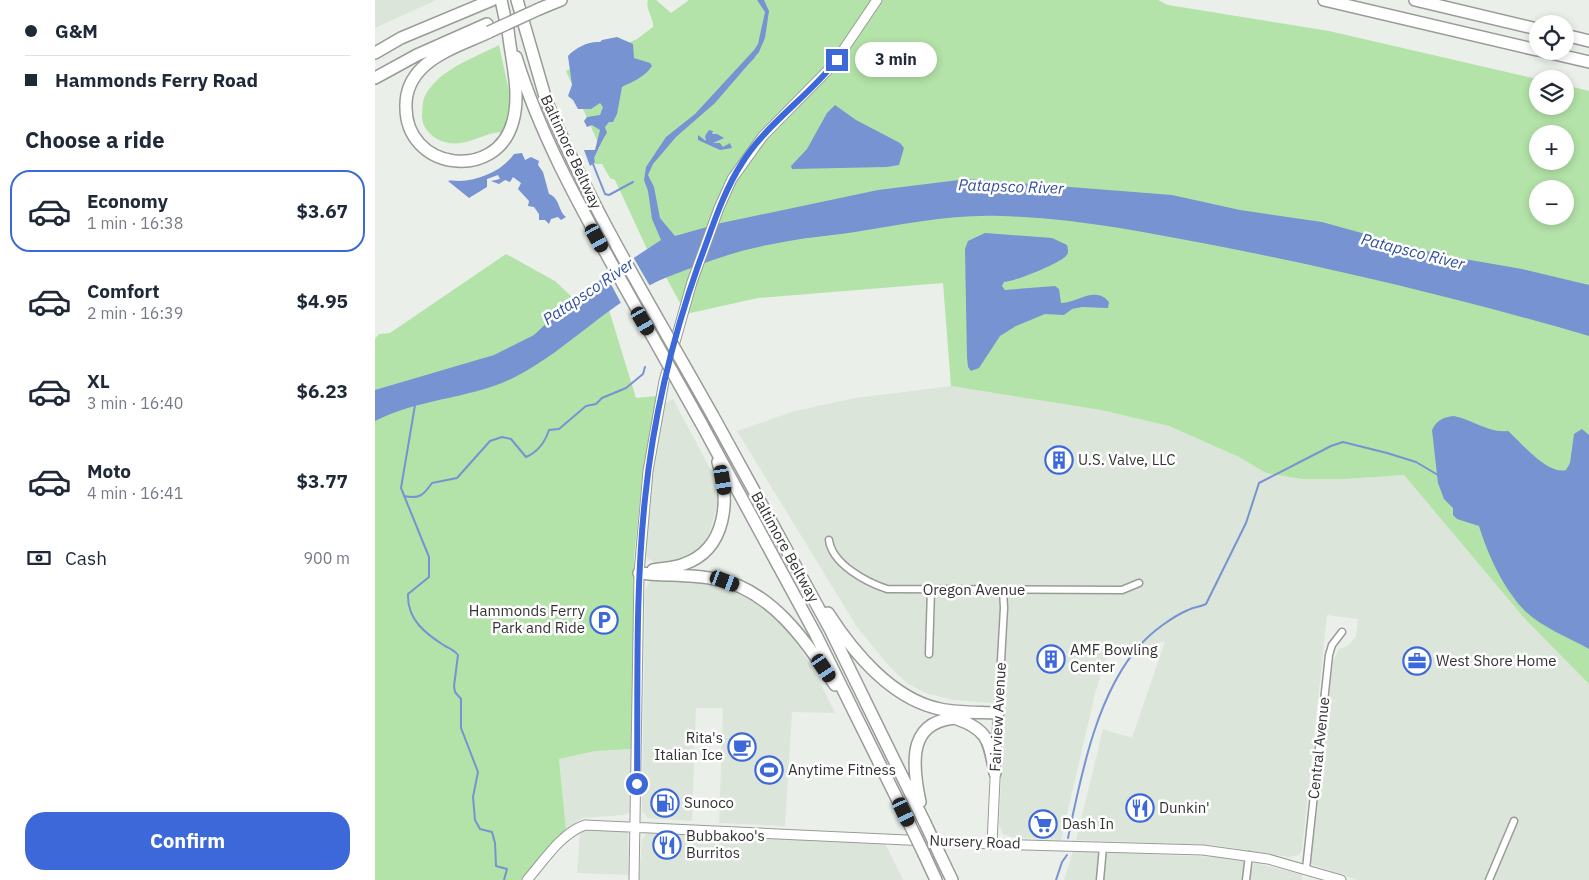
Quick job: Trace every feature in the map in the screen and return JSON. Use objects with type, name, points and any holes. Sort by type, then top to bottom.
[{"type":"highway","name":"Baltimore Beltway","points":[[501,0],[508,30],[533,108],[581,207],[708,435],[816,635],[863,727],[936,880]]},
{"type":"highway","name":"Baltimore Beltway","points":[[517,0],[546,100],[561,138],[593,201],[785,546],[858,683],[952,880]]},
{"type":"highway","points":[[539,7],[551,0]]},
{"type":"highway","points":[[375,78],[417,55],[561,0]]},
{"type":"highway","points":[[1324,0],[1529,48]]},
{"type":"highway","points":[[1415,0],[1529,27]]},
{"type":"highway","points":[[375,53],[401,38],[487,2]]},
{"type":"highway","points":[[488,28],[424,67],[415,76],[409,88],[406,110],[410,129],[421,145],[440,158],[459,162],[478,159],[500,146],[510,131],[515,115],[515,100],[508,30]]},
{"type":"highway","points":[[1574,37],[1589,41]]},
{"type":"highway","points":[[1574,58],[1589,62]]},
{"type":"highway","points":[[639,573],[673,568],[695,559],[713,541],[719,530],[725,504],[725,491],[719,464],[708,435]]},
{"type":"highway","points":[[785,546],[842,633],[892,685],[915,700],[941,710],[998,716]]},
{"type":"highway","points":[[639,573],[715,579],[740,587],[755,595],[771,607],[801,636],[863,727]]},
{"type":"highway","points":[[925,823],[914,769],[916,746],[926,729],[941,720],[998,716]]},
{"type":"highway","points":[[955,718],[971,724],[983,732],[987,739],[995,772]]},
{"type":"main road","points":[[634,880],[639,573],[646,491],[662,390],[692,282],[719,208],[732,179],[751,149],[768,129],[827,73],[848,46],[877,0]]},
{"type":"main road","name":"Fairview Avenue","points":[[992,844],[998,716]]},
{"type":"main road","name":"Nursery Road","points":[[527,880],[563,839],[585,825],[992,844],[1203,850],[1249,855],[1306,868],[1341,880]]},
{"type":"street","name":"Oregon Avenue","points":[[829,540],[836,556],[871,584],[887,589],[1123,590],[1139,583]]},
{"type":"street","points":[[929,654],[931,590]]},
{"type":"street","name":"Fairview Avenue","points":[[998,716],[1004,608],[1003,590]]},
{"type":"street","name":"Central Avenue","points":[[1306,868],[1329,655],[1332,644],[1342,632]]},
{"type":"street","points":[[1489,880],[1514,821]]},
{"type":"street","points":[[1100,880],[1103,847]]},
{"type":"street","points":[[1246,880],[1249,855]]},
{"type":"shaded area","points":[[375,0],[436,0],[375,28]]},
{"type":"shaded area","points":[[951,386],[1101,410],[1169,426],[1239,457],[1266,473],[1302,479],[1345,479],[1404,475],[1525,619],[1589,684],[1589,880],[1357,880],[1311,864],[1333,661],[1339,649],[1347,646],[1356,637],[1358,619],[1327,615],[1302,850],[1299,855],[1289,857],[1213,845],[1076,840],[1103,729],[1132,738],[1165,641],[1106,659],[1095,694],[1061,840],[1011,837],[1003,834],[999,824],[1005,704],[953,700],[925,693],[907,683],[890,667],[857,627],[737,431],[795,411],[855,398]]},
{"type":"shaded area","points":[[673,399],[712,472],[718,487],[718,503],[709,534],[702,545],[687,557],[676,561],[655,563],[647,558],[646,552],[651,474],[663,404]]},
{"type":"shaded area","points":[[656,578],[718,582],[761,603],[783,625],[812,666],[835,713],[792,712],[785,826],[719,823],[723,708],[696,708],[692,821],[648,818],[642,811],[645,590],[650,581]]},
{"type":"shaded area","points":[[632,749],[630,812],[624,815],[582,818],[566,830],[559,759],[595,751]]},
{"type":"shaded area","points":[[594,828],[625,830],[628,833],[629,875],[577,873],[580,832]]},
{"type":"shaded area","points":[[648,832],[885,843],[903,880],[639,880],[642,839]]},
{"type":"shaded area","points":[[1073,851],[1240,858],[1244,861],[1242,880],[1064,880]]},
{"type":"shaded area","points":[[1255,863],[1302,874],[1302,880],[1249,880],[1250,870]]},
{"type":"green space","points":[[648,0],[656,0],[671,13],[689,0],[1158,0],[1168,5],[1329,31],[1529,77],[1529,115],[1574,115],[1574,87],[1589,91],[1589,684],[1525,619],[1404,475],[1345,479],[1302,479],[1266,473],[1239,457],[1169,426],[1101,410],[951,386],[943,283],[758,298],[686,314],[666,277],[647,249],[615,180],[610,178],[602,164],[593,164],[600,147],[566,71],[637,39],[653,27]]},
{"type":"green space","points":[[499,45],[510,102],[504,132],[496,132],[458,143],[441,141],[433,136],[425,127],[422,119],[423,100],[431,87],[448,71]]},
{"type":"green space","points":[[506,254],[555,281],[573,298],[609,310],[636,398],[656,396],[643,470],[634,558],[632,749],[595,751],[559,759],[566,830],[521,880],[375,880],[375,339],[379,334],[390,333]]},
{"type":"water","name":"Patapsco River","points":[[757,0],[764,0],[769,11],[765,38],[759,52],[715,103],[676,137],[653,164],[648,175],[654,187],[660,218],[675,236],[721,223],[878,190],[967,179],[1172,195],[1240,210],[1322,222],[1441,255],[1522,269],[1589,285],[1589,336],[1407,287],[1223,247],[1112,227],[1057,220],[1001,216],[965,217],[928,220],[783,242],[734,253],[670,276],[649,286],[610,311],[535,366],[515,377],[481,390],[392,413],[375,421],[375,390],[494,355],[534,335],[573,298],[661,240],[652,219],[648,191],[644,180],[646,167],[666,137],[695,114],[758,44],[765,12]]},
{"type":"water","points":[[617,37],[633,44],[634,58],[650,63],[652,66],[642,76],[622,87],[617,114],[613,122],[609,122],[605,127],[607,133],[594,158],[595,162],[590,166],[584,150],[595,150],[600,130],[592,125],[587,127],[584,121],[587,117],[600,115],[603,107],[600,103],[591,109],[578,109],[573,100],[568,96],[572,85],[568,56],[583,45]]},
{"type":"water","points":[[835,105],[856,120],[900,143],[904,148],[899,165],[887,167],[792,169],[791,166],[807,149],[827,113]]},
{"type":"water","points":[[709,130],[713,131],[712,134],[717,134],[724,138],[713,143],[720,143],[723,147],[730,143],[732,148],[720,150],[698,140],[698,135],[706,141],[705,136]]},
{"type":"water","points":[[522,153],[525,160],[531,157],[539,161],[538,165],[543,172],[549,194],[555,198],[566,217],[561,220],[558,217],[551,219],[549,224],[545,220],[539,220],[539,214],[534,207],[528,206],[529,201],[518,189],[521,183],[513,177],[510,182],[505,180],[499,184],[491,181],[500,179],[498,175],[487,179],[487,187],[469,198],[448,181],[475,179],[490,174],[514,154]]},
{"type":"water","points":[[985,233],[1052,238],[1067,245],[1068,254],[1062,259],[1026,276],[1004,282],[1002,286],[1005,290],[1055,286],[1059,289],[1061,303],[1086,296],[1098,295],[1104,297],[1109,302],[1108,308],[1082,307],[1072,309],[1064,315],[1045,314],[1016,326],[1000,336],[979,368],[971,371],[968,367],[967,357],[965,249],[968,241]]},
{"type":"water","points":[[1454,416],[1494,430],[1508,431],[1535,457],[1551,468],[1559,470],[1566,470],[1570,463],[1574,434],[1582,429],[1589,435],[1589,649],[1548,627],[1525,611],[1497,571],[1479,526],[1457,519],[1453,515],[1453,508],[1444,499],[1438,483],[1432,430],[1441,420]]},
{"type":"pier","points":[[632,255],[651,288],[622,305],[605,273]]},
{"type":"waterway","points":[[745,66],[754,57]]},
{"type":"waterway","points":[[593,164],[605,194],[609,195],[633,182]]},
{"type":"waterway","points":[[404,496],[420,496],[432,483],[457,478],[490,441],[502,437],[511,439],[526,457],[530,455],[541,446],[549,430],[559,429],[586,406],[596,404],[602,398],[626,388],[643,374],[645,367]]},
{"type":"waterway","points":[[415,405],[401,488],[429,557],[429,577],[408,594],[409,603],[414,619],[419,625],[458,655],[454,686],[455,692],[461,699],[461,728],[478,772],[473,797],[475,820],[480,829],[492,832],[495,843],[496,866],[507,869],[504,880]]},
{"type":"waterway","points":[[1068,838],[1085,762],[1102,710],[1113,686],[1126,664],[1151,634],[1169,620],[1192,608],[1206,604],[1246,523],[1259,483],[1331,446],[1343,442],[1416,462],[1438,475]]},
{"type":"waterway","points":[[1056,880],[1062,862],[1067,855]]},
{"type":"place","name":"U.S. Valve, LLC","points":[[1059,460]]},
{"type":"place","name":"Hammonds Ferry Park and Ride","points":[[604,620]]},
{"type":"place","name":"AMF Bowling Center","points":[[1051,659]]},
{"type":"place","name":"West Shore Home","points":[[1417,661]]},
{"type":"place","name":"Rita's Italian Ice","points":[[742,747]]},
{"type":"place","name":"Anytime Fitness","points":[[769,770]]},
{"type":"place","name":"Sunoco","points":[[665,803]]},
{"type":"place","name":"Dunkin'","points":[[1140,808]]},
{"type":"place","name":"Dash In","points":[[1043,824]]},
{"type":"place","name":"Bubbakoo's Burritos","points":[[667,845]]},
{"type":"route","points":[[637,784],[639,573],[648,471],[664,381],[692,282],[719,208],[732,179],[747,155],[768,129],[814,87],[837,60]]}]
